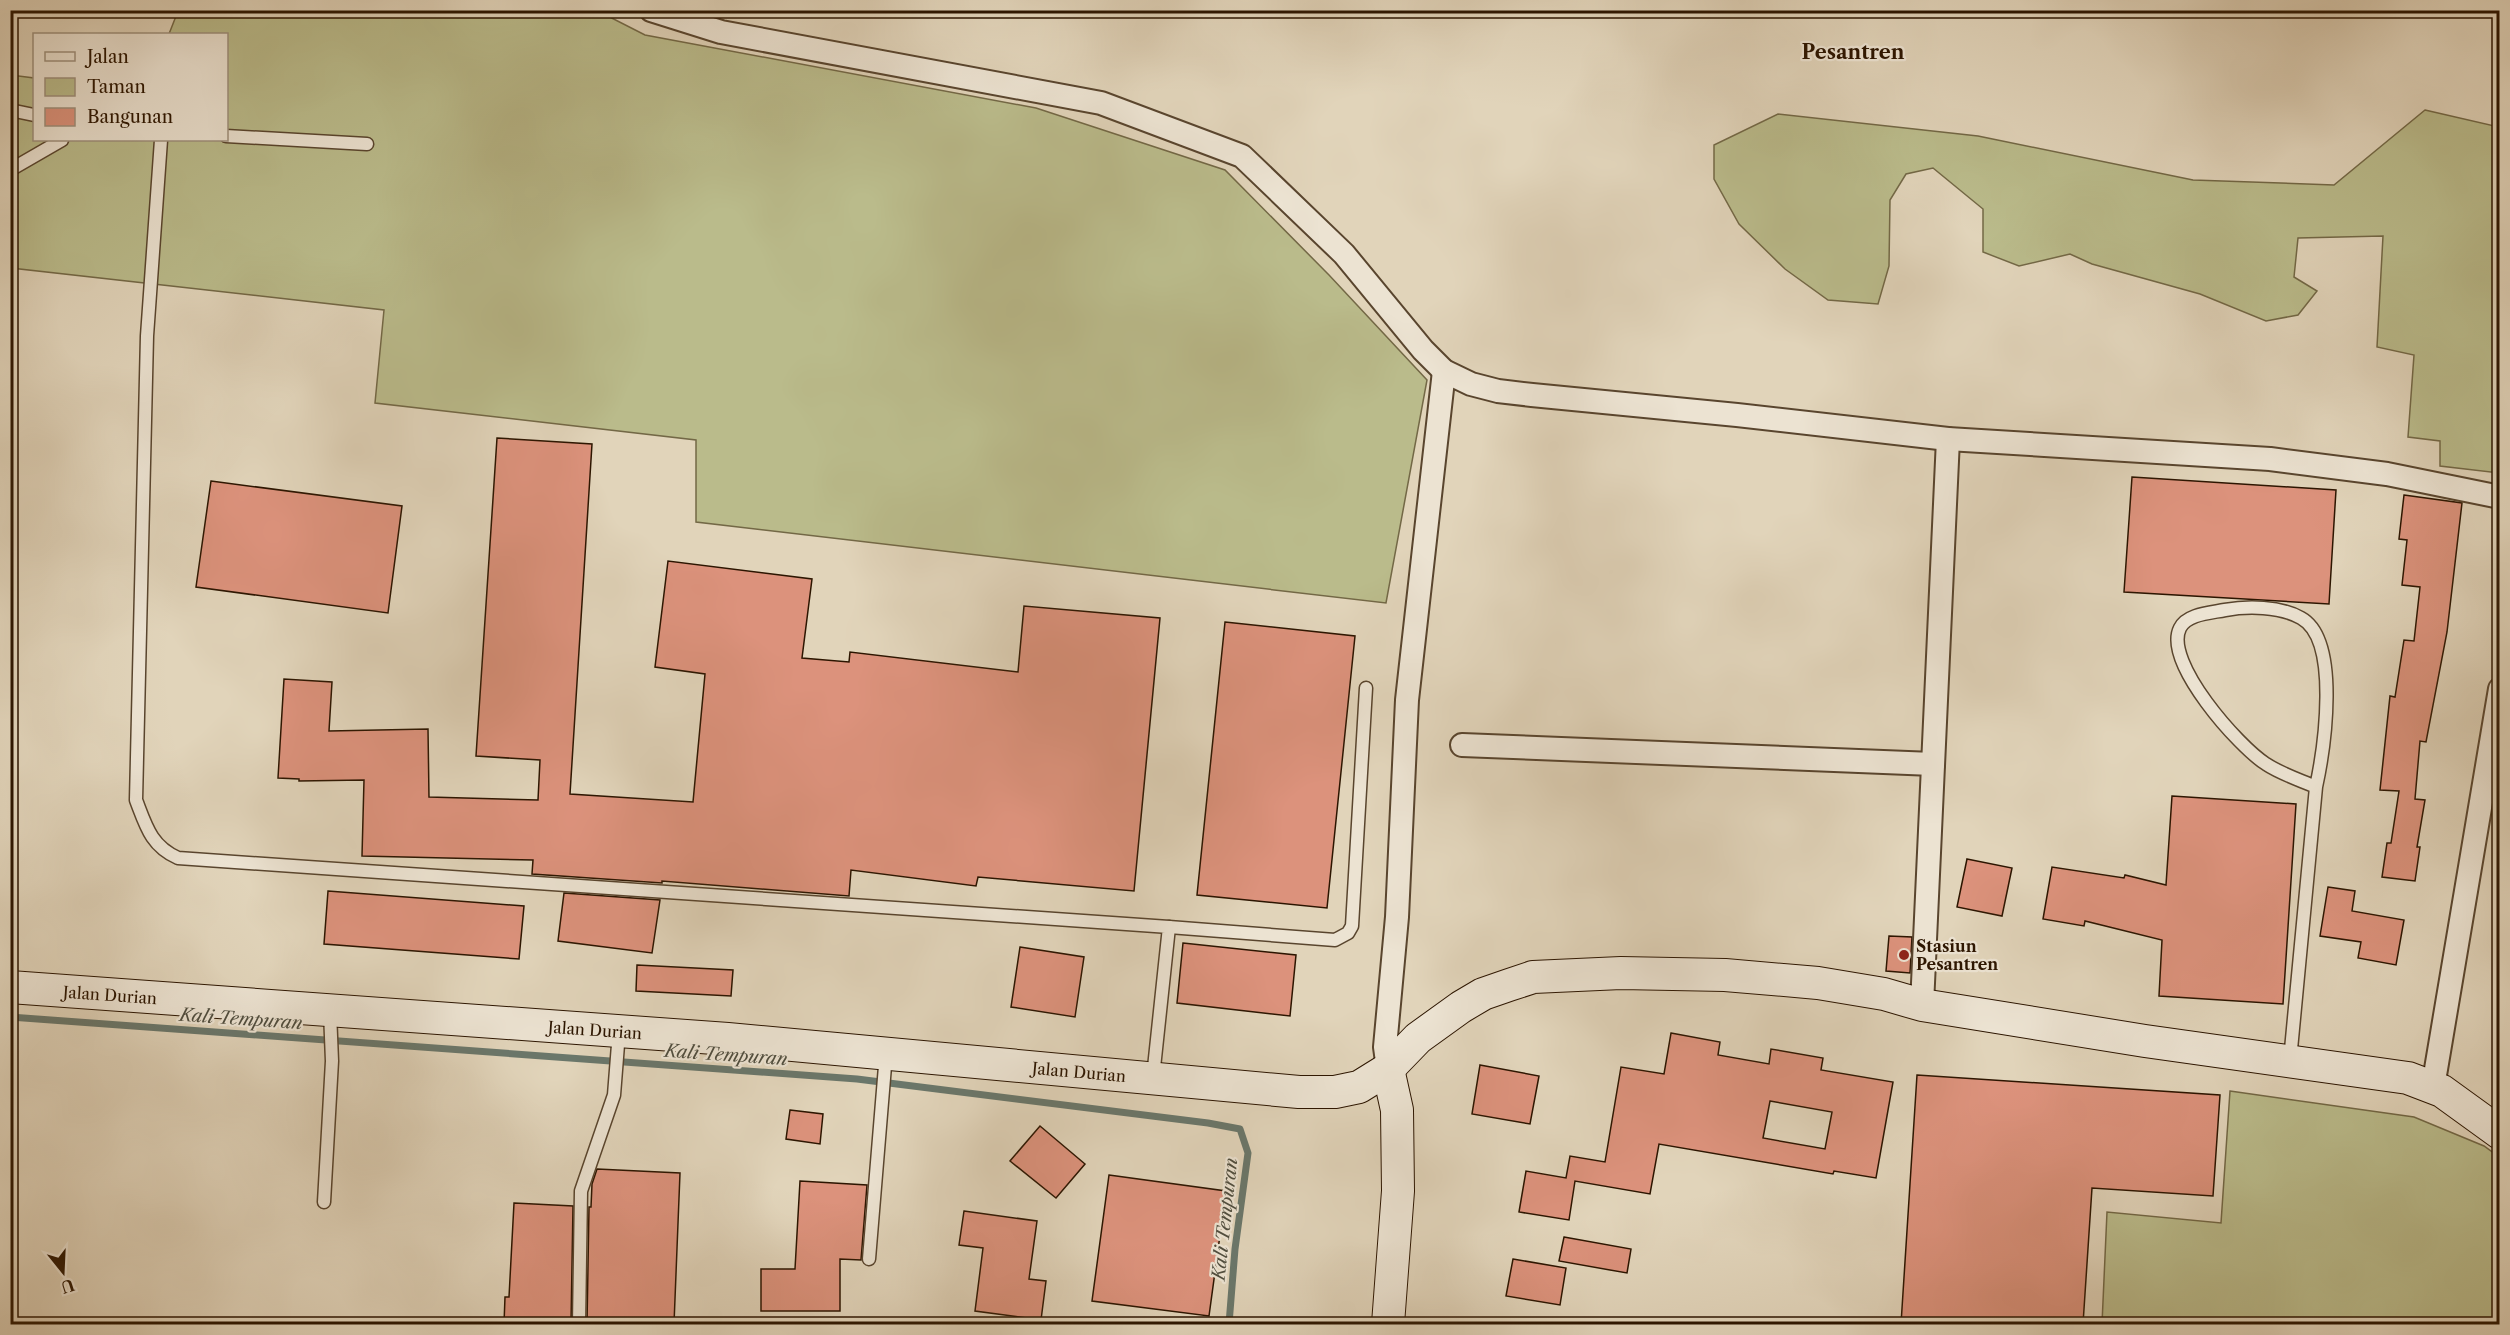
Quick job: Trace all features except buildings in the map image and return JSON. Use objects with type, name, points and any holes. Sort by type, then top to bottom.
[{"type":"main road","name":"Jalan Durian","points":[[10,987],[331,1023],[619,1044],[886,1054],[1299,1092],[1335,1092],[1359,1087],[1388,1069],[1418,1038],[1461,1006],[1483,994],[1533,977],[1621,973],[1769,978],[1851,988],[1922,1005],[2145,1041],[2408,1078],[2433,1087],[2458,1101],[2499,1133]]},
{"type":"main road","points":[[1388,1069],[1397,1110],[1398,1191],[1388,1324]]},
{"type":"street","points":[[651,10],[721,32],[1101,103],[1242,156],[1344,254],[1423,350],[1444,371],[1471,384],[1510,392],[1948,439],[2270,459],[2387,474],[2499,497]]},
{"type":"street","points":[[1388,1069],[1385,1047],[1397,917],[1407,700],[1444,371]]},
{"type":"street","points":[[1922,1005],[1948,439]]},
{"type":"street","points":[[2433,1087],[2499,689]]},
{"type":"street","points":[[1462,745],[1933,764]]},
{"type":"lane","points":[[10,111],[33,114]]},
{"type":"lane","points":[[228,136],[368,144]]},
{"type":"lane","points":[[10,170],[60,141]]},
{"type":"lane","points":[[161,141],[147,336],[136,800],[149,833],[165,852],[178,858],[1335,940],[1348,933],[1352,926],[1366,688]]},
{"type":"lane","points":[[2290,1060],[2316,787],[2328,694],[2322,656],[2315,634],[2302,618],[2277,610],[2234,609],[2197,615],[2181,626],[2176,639],[2183,660],[2198,691],[2219,720],[2242,745],[2267,765],[2316,787]]},
{"type":"lane","points":[[1153,1079],[1169,927]]},
{"type":"lane","points":[[324,1202],[332,1061],[331,1023]]},
{"type":"lane","points":[[579,1324],[581,1191],[614,1095],[619,1044]]},
{"type":"lane","points":[[869,1258],[886,1054]]},
{"type":"green space","points":[[178,11],[598,11],[645,35],[1036,108],[1225,170],[1329,275],[1427,380],[1386,603],[696,522],[696,440],[375,403],[384,310],[11,268],[11,75],[33,78],[33,141],[228,141],[228,33],[169,33]]},
{"type":"green space","points":[[2425,110],[2499,127],[2499,473],[2440,466],[2440,441],[2408,437],[2414,355],[2377,347],[2383,236],[2298,238],[2294,277],[2317,291],[2298,315],[2266,321],[2200,294],[2092,264],[2070,254],[2019,266],[1983,252],[1983,209],[1933,168],[1906,174],[1890,200],[1889,266],[1878,304],[1828,300],[1785,269],[1739,224],[1714,179],[1714,145],[1778,114],[1978,136],[2193,180],[2334,185]]},
{"type":"green space","points":[[2230,1091],[2414,1117],[2484,1146],[2499,1157],[2499,1324],[2102,1324],[2107,1212],[2221,1223]]},
{"type":"waterway","name":"Kali Tempuran","points":[[10,1017],[857,1079],[1208,1123],[1240,1129],[1248,1153],[1235,1249],[1229,1324]]},
{"type":"place","name":"Stasiun Pesantren","points":[[1904,955]]},
{"type":"district","name":"Pesantren","points":[[1853,52]]}]
